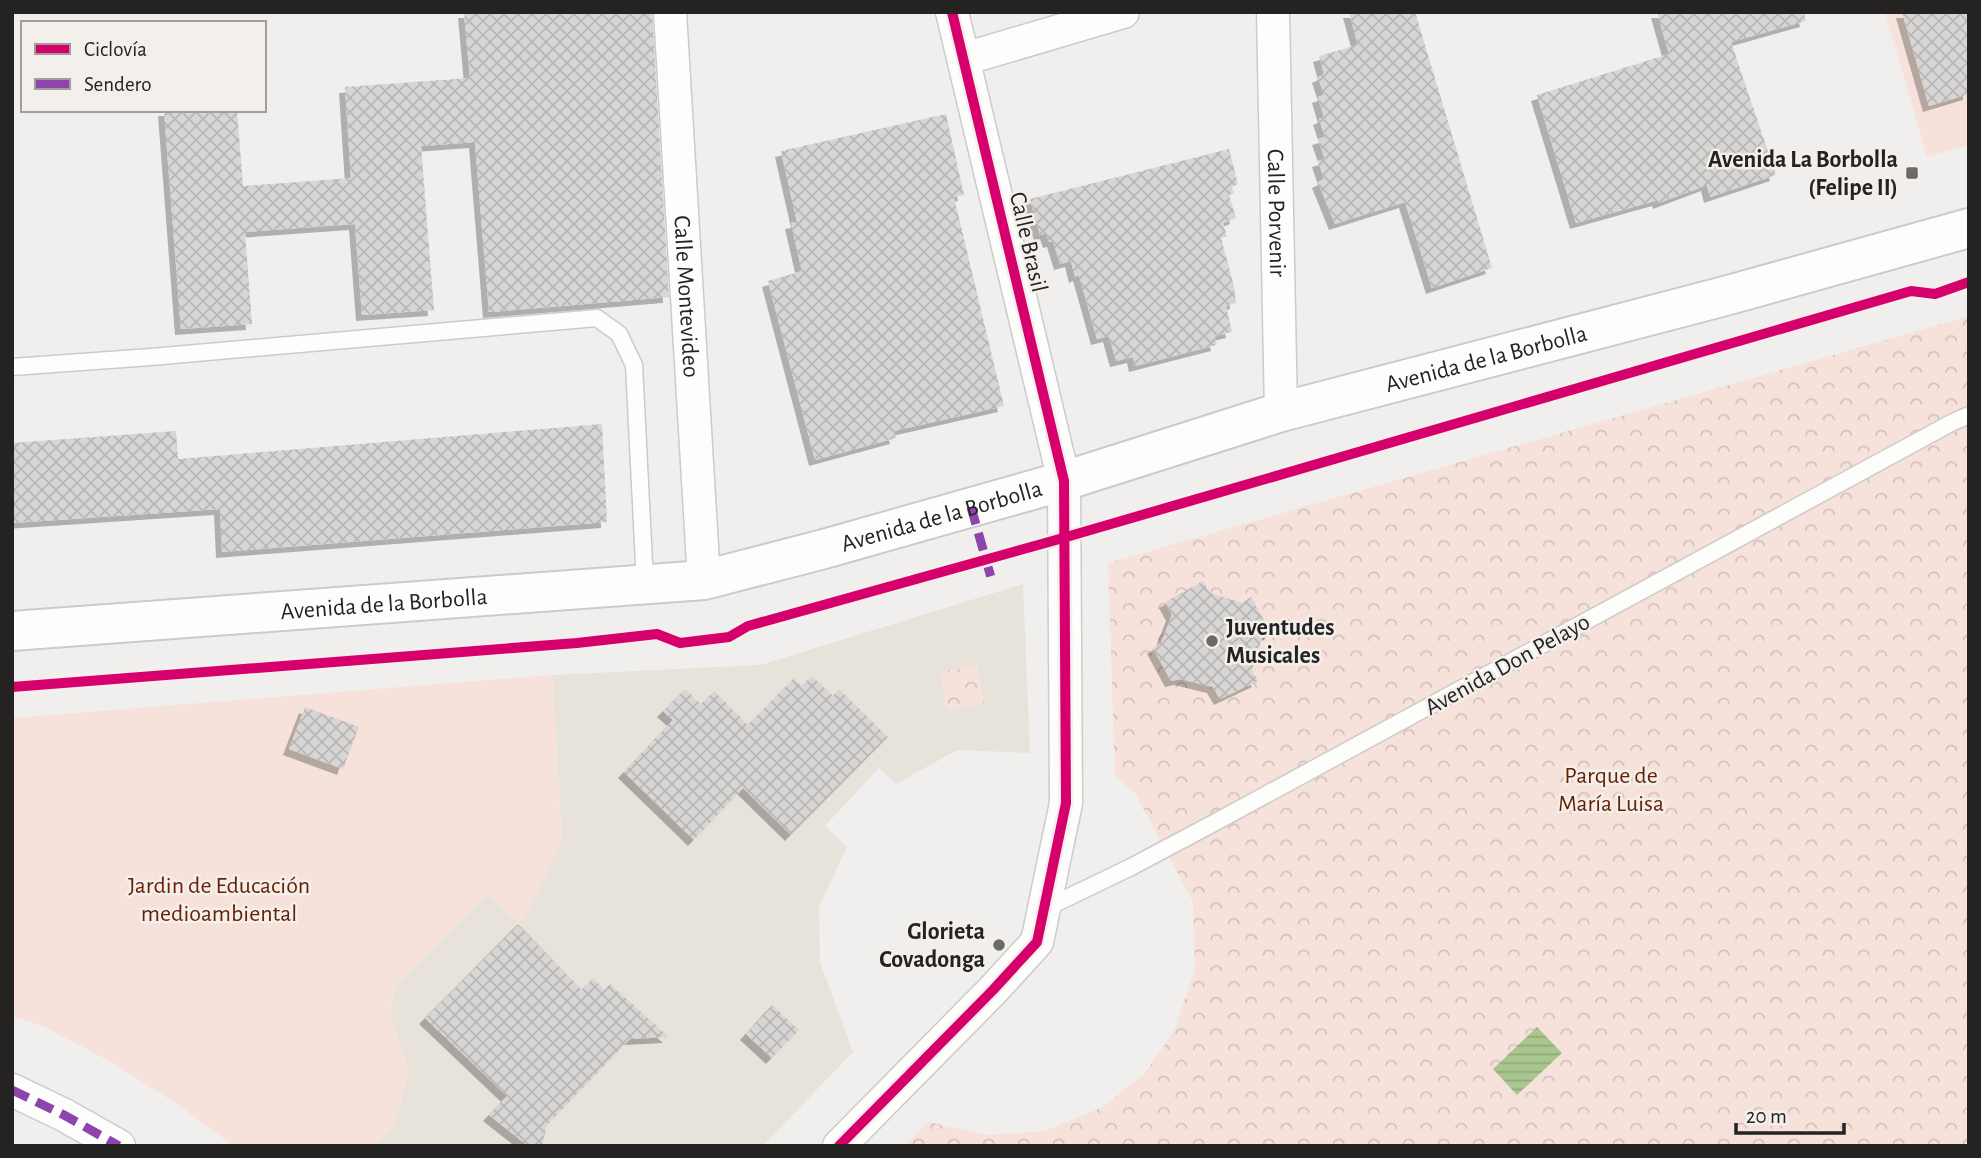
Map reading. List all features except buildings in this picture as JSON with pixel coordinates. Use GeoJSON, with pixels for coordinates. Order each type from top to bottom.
{"type":"FeatureCollection","features":[{"type":"Feature","properties":{"kind":"main road","name":"Avenida de la Borbolla"},"geometry":{"type":"LineString","coordinates":[[12,631],[704,580],[1064,481],[1281,412],[1712,299],[1969,228]]}},
{"type":"Feature","properties":{"kind":"street","name":"Calle Montevideo"},"geometry":{"type":"LineString","coordinates":[[670,12],[704,580]]}},
{"type":"Feature","properties":{"kind":"street","name":"Calle Brasil"},"geometry":{"type":"LineString","coordinates":[[952,12],[1064,481],[1066,803],[1044,909]]}},
{"type":"Feature","properties":{"kind":"street"},"geometry":{"type":"LineString","coordinates":[[964,59],[1123,12]]}},
{"type":"Feature","properties":{"kind":"street","name":"Calle Porvenir"},"geometry":{"type":"LineString","coordinates":[[1273,12],[1281,412]]}},
{"type":"Feature","properties":{"kind":"street"},"geometry":{"type":"LineString","coordinates":[[839,1146],[1037,942],[1044,909]]}},
{"type":"Feature","properties":{"kind":"street"},"geometry":{"type":"LineString","coordinates":[[12,1090],[120,1146]]}},
{"type":"Feature","properties":{"kind":"lane"},"geometry":{"type":"LineString","coordinates":[[12,367],[597,318],[619,334],[634,365],[645,583]]}},
{"type":"Feature","properties":{"kind":"lane","name":"Avenida Don Pelayo"},"geometry":{"type":"LineString","coordinates":[[1044,909],[1212,824],[1969,415]]}},
{"type":"Feature","properties":{"kind":"shaded area"},"geometry":{"type":"Polygon","coordinates":[[[1023,584],[1030,753],[957,750],[896,784],[879,768],[825,826],[847,847],[819,907],[820,962],[853,1052],[763,1146],[374,1146],[394,1125],[409,1070],[390,1014],[397,984],[488,893],[518,924],[562,840],[552,675],[760,665],[1023,584]]]}},
{"type":"Feature","properties":{"kind":"shaded area"},"geometry":{"type":"Polygon","coordinates":[[[1537,1027],[1562,1053],[1517,1095],[1493,1069],[1537,1027]]]}},
{"type":"Feature","properties":{"kind":"green space"},"geometry":{"type":"Polygon","coordinates":[[[1885,12],[1969,12],[1969,145],[1927,157],[1885,12]]]}},
{"type":"Feature","properties":{"kind":"green space","name":"Parque de María Luisa"},"geometry":{"type":"Polygon","coordinates":[[[1969,316],[1969,1146],[904,1146],[928,1122],[987,1135],[1045,1131],[1103,1107],[1145,1073],[1174,1031],[1195,969],[1193,902],[1135,793],[1115,776],[1108,563],[1969,316]]]}},
{"type":"Feature","properties":{"kind":"green space"},"geometry":{"type":"Polygon","coordinates":[[[977,665],[984,703],[947,710],[940,672],[977,665]]]}},
{"type":"Feature","properties":{"kind":"green space","name":"Jardin de Educación medioambiental"},"geometry":{"type":"Polygon","coordinates":[[[552,675],[562,840],[525,919],[518,924],[488,893],[397,984],[390,1014],[409,1070],[394,1125],[374,1146],[234,1146],[180,1106],[109,1061],[43,1026],[12,1016],[12,718],[552,675]]]}},
{"type":"Feature","properties":{"kind":"marked path"},"geometry":{"type":"LineString","coordinates":[[971,507],[992,581]]}},
{"type":"Feature","properties":{"kind":"marked path"},"geometry":{"type":"LineString","coordinates":[[12,1090],[119,1146]]}},
{"type":"Feature","properties":{"kind":"cycle path"},"geometry":{"type":"LineString","coordinates":[[839,1146],[1037,942],[1066,803],[1064,481],[952,12]]}},
{"type":"Feature","properties":{"kind":"cycle path"},"geometry":{"type":"LineString","coordinates":[[12,687],[577,643],[657,634],[680,643],[729,637],[748,626],[1056,540],[1911,291],[1935,294],[1969,282]]}},
{"type":"Feature","properties":{"kind":"place","name":"Avenida La Borbolla (Felipe II)"},"geometry":{"type":"Point","coordinates":[1912,173]}},
{"type":"Feature","properties":{"kind":"place","name":"Juventudes Musicales"},"geometry":{"type":"Point","coordinates":[1212,641]}},
{"type":"Feature","properties":{"kind":"place","name":"Glorieta Covadonga"},"geometry":{"type":"Point","coordinates":[999,945]}}]}
